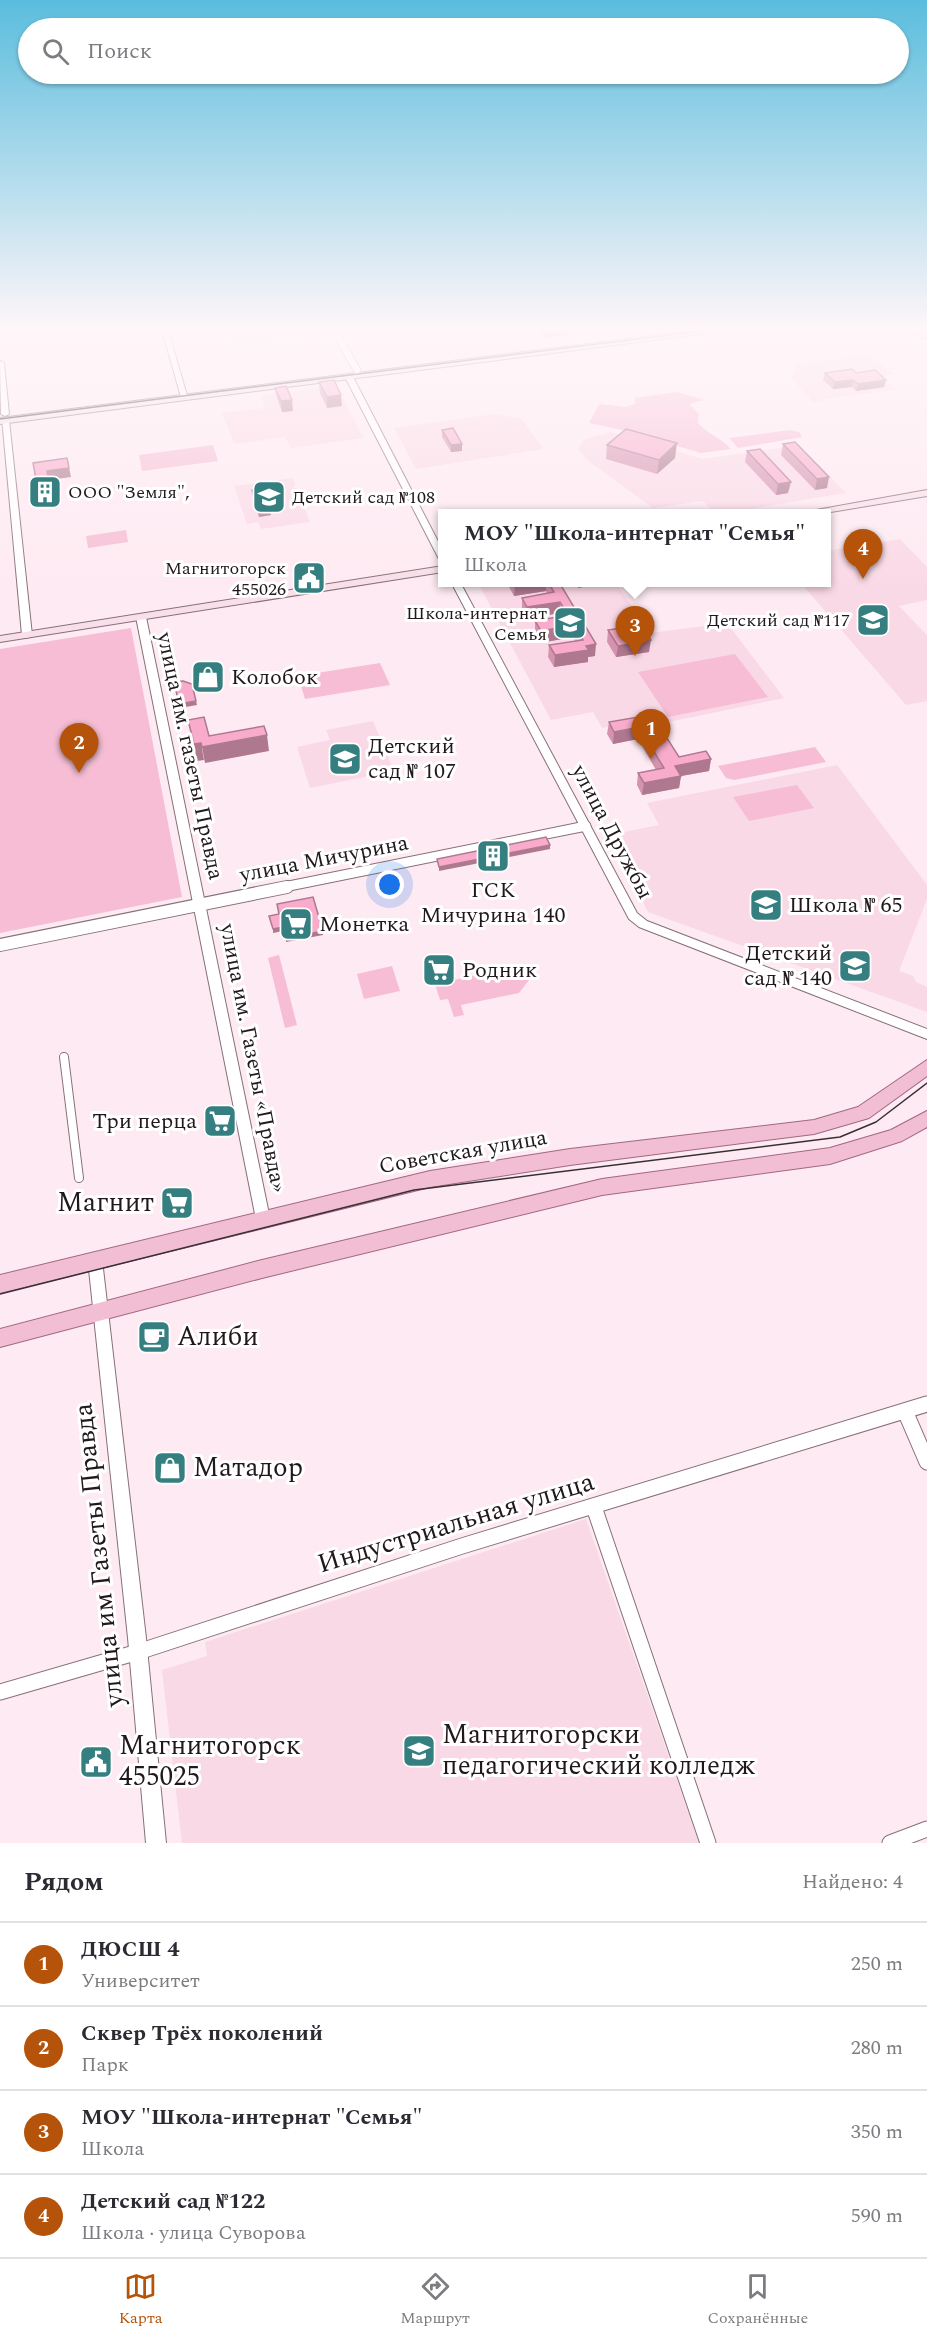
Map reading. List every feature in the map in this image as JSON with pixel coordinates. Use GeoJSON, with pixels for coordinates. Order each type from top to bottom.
{"type":"FeatureCollection","features":[{"type":"Feature","properties":{"kind":"main road"},"geometry":{"type":"LineString","coordinates":[[3,418],[18,416]]}},
{"type":"Feature","properties":{"kind":"main road"},"geometry":{"type":"LineString","coordinates":[[825,509],[927,494]]}},
{"type":"Feature","properties":{"kind":"main road"},"geometry":{"type":"LineString","coordinates":[[0,639],[438,570]]}},
{"type":"Feature","properties":{"kind":"main road","name":"Советская улица"},"geometry":{"type":"LineString","coordinates":[[0,1284],[430,1179],[570,1157],[814,1127],[863,1113],[927,1067]]}},
{"type":"Feature","properties":{"kind":"main road"},"geometry":{"type":"LineString","coordinates":[[0,1338],[262,1269],[603,1187],[830,1156],[896,1136],[927,1118]]}},
{"type":"Feature","properties":{"kind":"street"},"geometry":{"type":"LineString","coordinates":[[370,416],[438,548]]}},
{"type":"Feature","properties":{"kind":"street"},"geometry":{"type":"LineString","coordinates":[[3,418],[27,635]]}},
{"type":"Feature","properties":{"kind":"street","name":"улица Дружбы"},"geometry":{"type":"LineString","coordinates":[[458,587],[633,916],[643,924],[927,1034]]}},
{"type":"Feature","properties":{"kind":"street","name":"улица им. газеты Правда"},"geometry":{"type":"LineString","coordinates":[[141,617],[201,904]]}},
{"type":"Feature","properties":{"kind":"street","name":"улица Мичурина"},"geometry":{"type":"LineString","coordinates":[[0,945],[586,826]]}},
{"type":"Feature","properties":{"kind":"street","name":"улица им. Газеты «Правда»"},"geometry":{"type":"LineString","coordinates":[[201,904],[263,1219]]}},
{"type":"Feature","properties":{"kind":"street"},"geometry":{"type":"LineString","coordinates":[[64,1058],[79,1178]]}},
{"type":"Feature","properties":{"kind":"street","name":"улица им Газеты Правда"},"geometry":{"type":"LineString","coordinates":[[95,1260],[138,1652],[156,1843]]}},
{"type":"Feature","properties":{"kind":"street","name":"Индустриальная улица"},"geometry":{"type":"LineString","coordinates":[[0,1692],[138,1652],[462,1546],[927,1404]]}},
{"type":"Feature","properties":{"kind":"street"},"geometry":{"type":"LineString","coordinates":[[905,1411],[911,1430],[927,1462]]}},
{"type":"Feature","properties":{"kind":"street"},"geometry":{"type":"LineString","coordinates":[[594,1507],[708,1843]]}},
{"type":"Feature","properties":{"kind":"street"},"geometry":{"type":"LineString","coordinates":[[890,1843],[927,1829]]}},
{"type":"Feature","properties":{"kind":"shaded area"},"geometry":{"type":"Polygon","coordinates":[[[223,416],[352,416],[363,438],[291,448],[285,437],[234,444],[223,416]]]}},
{"type":"Feature","properties":{"kind":"shaded area"},"geometry":{"type":"Polygon","coordinates":[[[480,416],[508,416],[521,418],[543,449],[416,469],[394,428],[480,416]]]}},
{"type":"Feature","properties":{"kind":"shaded area"},"geometry":{"type":"Polygon","coordinates":[[[593,416],[699,416],[698,423],[731,449],[701,453],[627,431],[589,423],[593,416]]]}},
{"type":"Feature","properties":{"kind":"shaded area"},"geometry":{"type":"Polygon","coordinates":[[[790,430],[799,432],[802,437],[738,448],[729,438],[790,430]]]}},
{"type":"Feature","properties":{"kind":"shaded area"},"geometry":{"type":"Polygon","coordinates":[[[611,432],[703,459],[799,445],[846,493],[751,509],[710,509],[703,501],[653,508],[587,460],[578,449],[583,440],[611,432]]]}},
{"type":"Feature","properties":{"kind":"shaded area"},"geometry":{"type":"Polygon","coordinates":[[[213,445],[218,461],[142,471],[139,455],[213,445]]]}},
{"type":"Feature","properties":{"kind":"shaded area","name":"Детский сад №108"},"geometry":{"type":"Polygon","coordinates":[[[293,478],[295,484],[293,488],[297,488],[310,522],[261,529],[258,522],[247,524],[234,486],[293,478]]]}},
{"type":"Feature","properties":{"kind":"shaded area"},"geometry":{"type":"Polygon","coordinates":[[[126,530],[128,542],[88,548],[86,536],[126,530]]]}},
{"type":"Feature","properties":{"kind":"shaded area"},"geometry":{"type":"Polygon","coordinates":[[[900,539],[927,567],[927,600],[899,606],[927,635],[927,701],[906,705],[804,587],[831,587],[831,550],[900,539]]]}},
{"type":"Feature","properties":{"kind":"shaded area"},"geometry":{"type":"Polygon","coordinates":[[[480,587],[619,587],[650,633],[727,623],[784,698],[664,723],[660,718],[602,728],[593,712],[551,720],[480,587]]]}},
{"type":"Feature","properties":{"kind":"shaded area"},"geometry":{"type":"Polygon","coordinates":[[[131,628],[182,897],[0,933],[0,649],[131,628]]]}},
{"type":"Feature","properties":{"kind":"shaded area"},"geometry":{"type":"Polygon","coordinates":[[[735,654],[768,697],[668,717],[638,672],[735,654]]]}},
{"type":"Feature","properties":{"kind":"shaded area"},"geometry":{"type":"Polygon","coordinates":[[[380,663],[390,685],[305,699],[298,676],[380,663]]]}},
{"type":"Feature","properties":{"kind":"shaded area","name":"Детский сад № 107"},"geometry":{"type":"Polygon","coordinates":[[[373,721],[394,771],[310,788],[297,747],[330,740],[326,730],[373,721]]]}},
{"type":"Feature","properties":{"kind":"shaded area"},"geometry":{"type":"Polygon","coordinates":[[[815,747],[826,762],[734,780],[726,778],[718,766],[815,747]]]}},
{"type":"Feature","properties":{"kind":"shaded area"},"geometry":{"type":"Polygon","coordinates":[[[837,765],[927,885],[927,899],[899,971],[913,976],[916,982],[927,987],[927,1012],[648,912],[609,835],[659,825],[647,803],[837,765]]]}},
{"type":"Feature","properties":{"kind":"shaded area"},"geometry":{"type":"Polygon","coordinates":[[[797,785],[814,808],[749,821],[733,797],[797,785]]]}},
{"type":"Feature","properties":{"kind":"shaded area"},"geometry":{"type":"Polygon","coordinates":[[[279,955],[297,1025],[285,1028],[268,958],[279,955]]]}},
{"type":"Feature","properties":{"kind":"shaded area"},"geometry":{"type":"Polygon","coordinates":[[[392,966],[400,991],[364,999],[357,974],[392,966]]]}},
{"type":"Feature","properties":{"kind":"shaded area"},"geometry":{"type":"Polygon","coordinates":[[[526,973],[529,980],[519,993],[461,1005],[464,1015],[454,1017],[448,999],[440,1000],[435,984],[477,975],[486,981],[526,973]]]}},
{"type":"Feature","properties":{"kind":"shaded area","name":"Магнитогорски педагогический колледж"},"geometry":{"type":"Polygon","coordinates":[[[586,1519],[699,1843],[182,1843],[162,1670],[207,1656],[205,1642],[586,1519]]]}},
{"type":"Feature","properties":{"kind":"building"},"geometry":{"type":"Polygon","coordinates":[[[453,428],[462,444],[451,445],[442,430],[453,428]]]}},
{"type":"Feature","properties":{"kind":"building"},"geometry":{"type":"Polygon","coordinates":[[[626,429],[677,443],[659,460],[607,445],[626,429]]]}},
{"type":"Feature","properties":{"kind":"building"},"geometry":{"type":"Polygon","coordinates":[[[795,442],[829,477],[817,479],[783,444],[795,442]]]}},
{"type":"Feature","properties":{"kind":"building"},"geometry":{"type":"Polygon","coordinates":[[[760,449],[791,482],[778,484],[747,451],[760,449]]]}},
{"type":"Feature","properties":{"kind":"building"},"geometry":{"type":"Polygon","coordinates":[[[67,458],[69,468],[47,471],[49,484],[37,485],[33,463],[67,458]]]}},
{"type":"Feature","properties":{"kind":"building"},"geometry":{"type":"Polygon","coordinates":[[[264,488],[270,508],[258,509],[252,490],[264,488]]]}},
{"type":"Feature","properties":{"kind":"building"},"geometry":{"type":"Polygon","coordinates":[[[551,587],[562,587],[596,644],[586,646],[589,650],[555,655],[549,645],[583,640],[574,625],[541,631],[535,621],[568,615],[560,602],[527,607],[522,598],[554,592],[551,587]]]}},
{"type":"Feature","properties":{"kind":"building"},"geometry":{"type":"Polygon","coordinates":[[[641,625],[651,640],[618,646],[608,630],[641,625]]]}},
{"type":"Feature","properties":{"kind":"building"},"geometry":{"type":"Polygon","coordinates":[[[183,681],[192,684],[196,701],[179,704],[174,682],[183,681]]]}},
{"type":"Feature","properties":{"kind":"building"},"geometry":{"type":"Polygon","coordinates":[[[644,716],[650,725],[658,724],[679,757],[706,751],[711,759],[675,766],[681,776],[644,783],[638,773],[664,768],[639,727],[614,732],[609,722],[644,716]]]}},
{"type":"Feature","properties":{"kind":"building"},"geometry":{"type":"Polygon","coordinates":[[[204,717],[209,736],[264,726],[267,735],[202,747],[201,743],[194,744],[188,720],[204,717]]]}},
{"type":"Feature","properties":{"kind":"building"},"geometry":{"type":"Polygon","coordinates":[[[546,837],[550,845],[439,867],[437,859],[546,837]]]}},
{"type":"Feature","properties":{"kind":"building","name":"Монетка"},"geometry":{"type":"Polygon","coordinates":[[[313,897],[323,931],[286,938],[283,927],[273,929],[269,916],[279,914],[277,904],[313,897]]]}},
{"type":"Feature","properties":{"kind":"tram line"},"geometry":{"type":"LineString","coordinates":[[0,419],[24,416]]}},
{"type":"Feature","properties":{"kind":"tram line"},"geometry":{"type":"LineString","coordinates":[[0,1294],[414,1190],[840,1137],[876,1122],[927,1083]]}},
{"type":"Feature","properties":{"kind":"place","name":"ООО \"Земля\","},"geometry":{"type":"Point","coordinates":[45,492]}},
{"type":"Feature","properties":{"kind":"place","name":"Детский сад №108"},"geometry":{"type":"Point","coordinates":[269,497]}},
{"type":"Feature","properties":{"kind":"place","name":"Магнитогорск 455026"},"geometry":{"type":"Point","coordinates":[309,578]}},
{"type":"Feature","properties":{"kind":"place","name":"Детский сад №122"},"geometry":{"type":"Point","coordinates":[863,579]}},
{"type":"Feature","properties":{"kind":"place","name":"Детский сад №117"},"geometry":{"type":"Point","coordinates":[873,620]}},
{"type":"Feature","properties":{"kind":"place","name":"Школа-интернат Семья"},"geometry":{"type":"Point","coordinates":[570,623]}},
{"type":"Feature","properties":{"kind":"place","name":"МОУ \"Школа-интернат \"Семья\""},"geometry":{"type":"Point","coordinates":[635,656]}},
{"type":"Feature","properties":{"kind":"place","name":"Колобок"},"geometry":{"type":"Point","coordinates":[208,677]}},
{"type":"Feature","properties":{"kind":"place","name":"Детский сад № 107"},"geometry":{"type":"Point","coordinates":[345,759]}},
{"type":"Feature","properties":{"kind":"place","name":"ДЮСШ 4"},"geometry":{"type":"Point","coordinates":[651,759]}},
{"type":"Feature","properties":{"kind":"place","name":"Сквер Трёх поколений"},"geometry":{"type":"Point","coordinates":[79,773]}},
{"type":"Feature","properties":{"kind":"place","name":"ГСК Мичурина 140"},"geometry":{"type":"Point","coordinates":[493,856]}},
{"type":"Feature","properties":{"kind":"place","name":"Школа № 65"},"geometry":{"type":"Point","coordinates":[766,905]}},
{"type":"Feature","properties":{"kind":"place","name":"Монетка"},"geometry":{"type":"Point","coordinates":[296,924]}},
{"type":"Feature","properties":{"kind":"place","name":"Детский сад № 140"},"geometry":{"type":"Point","coordinates":[855,966]}},
{"type":"Feature","properties":{"kind":"place","name":"Родник"},"geometry":{"type":"Point","coordinates":[439,970]}},
{"type":"Feature","properties":{"kind":"place","name":"Три перца"},"geometry":{"type":"Point","coordinates":[220,1121]}},
{"type":"Feature","properties":{"kind":"place","name":"Магнит"},"geometry":{"type":"Point","coordinates":[177,1203]}},
{"type":"Feature","properties":{"kind":"place","name":"Алиби"},"geometry":{"type":"Point","coordinates":[154,1337]}},
{"type":"Feature","properties":{"kind":"place","name":"Матадор"},"geometry":{"type":"Point","coordinates":[170,1468]}},
{"type":"Feature","properties":{"kind":"place","name":"Магнитогорски педагогический колледж"},"geometry":{"type":"Point","coordinates":[419,1751]}},
{"type":"Feature","properties":{"kind":"place","name":"Магнитогорск 455025"},"geometry":{"type":"Point","coordinates":[96,1762]}}]}
